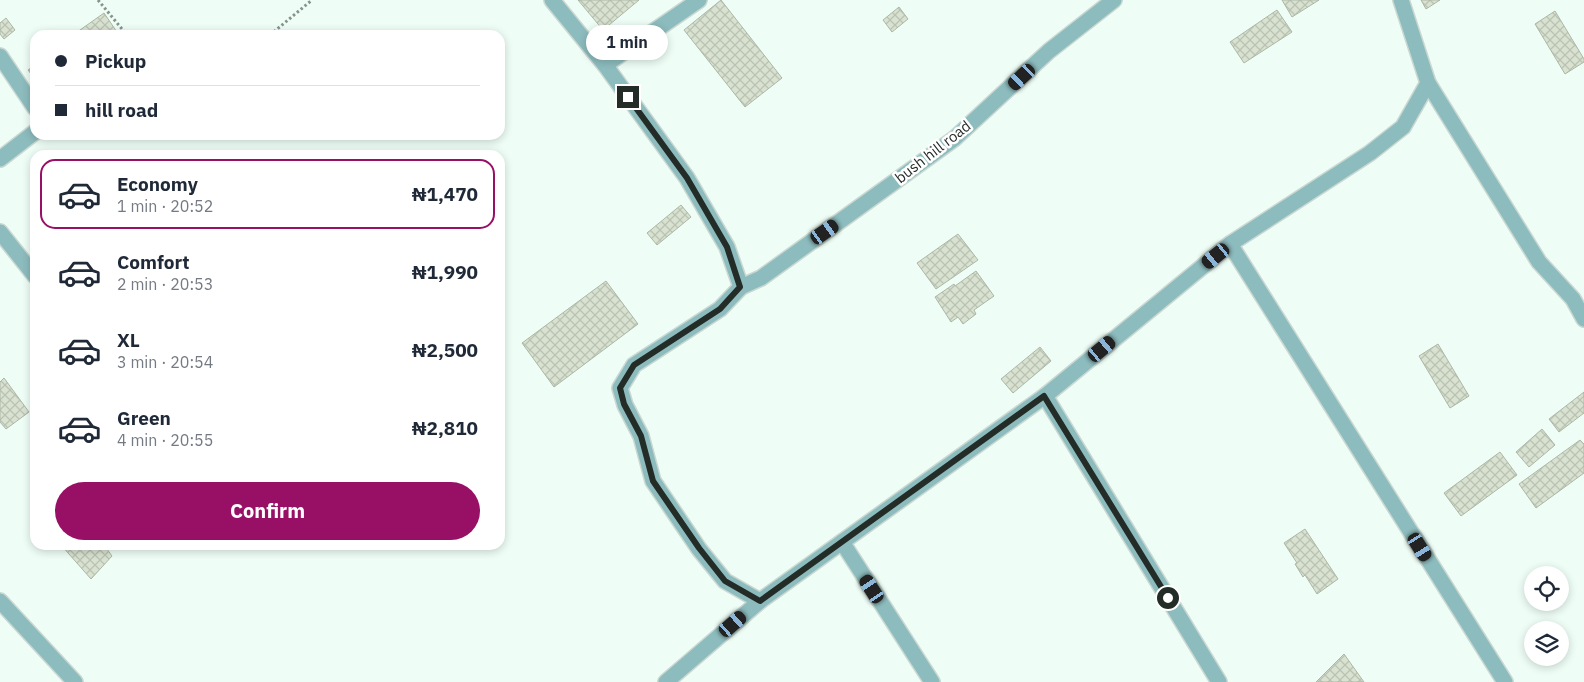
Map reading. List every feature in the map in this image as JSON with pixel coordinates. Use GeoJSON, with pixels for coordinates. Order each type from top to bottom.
{"type":"FeatureCollection","features":[{"type":"Feature","properties":{"kind":"street"},"geometry":{"type":"LineString","coordinates":[[552,0],[605,65],[687,178],[727,247],[740,287],[720,309],[634,365],[620,388],[624,404],[641,436],[653,481],[699,548],[725,581],[760,601]]}},
{"type":"Feature","properties":{"kind":"street"},"geometry":{"type":"LineString","coordinates":[[605,65],[699,0]]}},
{"type":"Feature","properties":{"kind":"street","name":"bush hill road"},"geometry":{"type":"LineString","coordinates":[[740,287],[761,278],[954,139],[1049,51],[1114,0]]}},
{"type":"Feature","properties":{"kind":"street"},"geometry":{"type":"LineString","coordinates":[[1401,0],[1428,83],[1539,262],[1573,299],[1584,319]]}},
{"type":"Feature","properties":{"kind":"street"},"geometry":{"type":"LineString","coordinates":[[0,56],[30,101]]}},
{"type":"Feature","properties":{"kind":"street"},"geometry":{"type":"LineString","coordinates":[[666,682],[760,601],[1044,396],[1230,244],[1370,153],[1403,127],[1428,83]]}},
{"type":"Feature","properties":{"kind":"street"},"geometry":{"type":"LineString","coordinates":[[0,159],[30,136]]}},
{"type":"Feature","properties":{"kind":"street"},"geometry":{"type":"LineString","coordinates":[[0,232],[30,270]]}},
{"type":"Feature","properties":{"kind":"street"},"geometry":{"type":"LineString","coordinates":[[1230,244],[1505,682]]}},
{"type":"Feature","properties":{"kind":"street"},"geometry":{"type":"LineString","coordinates":[[1044,396],[1219,682]]}},
{"type":"Feature","properties":{"kind":"street"},"geometry":{"type":"LineString","coordinates":[[842,542],[932,682]]}},
{"type":"Feature","properties":{"kind":"street"},"geometry":{"type":"LineString","coordinates":[[0,601],[74,682]]}},
{"type":"Feature","properties":{"kind":"path"},"geometry":{"type":"LineString","coordinates":[[98,0],[122,30]]}},
{"type":"Feature","properties":{"kind":"path"},"geometry":{"type":"LineString","coordinates":[[276,30],[312,0]]}},
{"type":"Feature","properties":{"kind":"building"},"geometry":{"type":"Polygon","coordinates":[[[578,0],[639,0],[603,30],[578,0]]]}},
{"type":"Feature","properties":{"kind":"building"},"geometry":{"type":"Polygon","coordinates":[[[721,0],[782,78],[745,107],[684,30],[721,0]]]}},
{"type":"Feature","properties":{"kind":"building"},"geometry":{"type":"Polygon","coordinates":[[[1282,0],[1319,0],[1292,17],[1282,0]]]}},
{"type":"Feature","properties":{"kind":"building"},"geometry":{"type":"Polygon","coordinates":[[[1421,0],[1440,0],[1426,9],[1421,0]]]}},
{"type":"Feature","properties":{"kind":"building"},"geometry":{"type":"Polygon","coordinates":[[[899,7],[908,19],[892,32],[883,20],[899,7]]]}},
{"type":"Feature","properties":{"kind":"building"},"geometry":{"type":"Polygon","coordinates":[[[1277,10],[1292,32],[1244,63],[1230,42],[1277,10]]]}},
{"type":"Feature","properties":{"kind":"building"},"geometry":{"type":"Polygon","coordinates":[[[1555,11],[1584,59],[1584,62],[1565,74],[1535,24],[1555,11]]]}},
{"type":"Feature","properties":{"kind":"building"},"geometry":{"type":"Polygon","coordinates":[[[104,13],[116,30],[80,30],[104,13]]]}},
{"type":"Feature","properties":{"kind":"building"},"geometry":{"type":"Polygon","coordinates":[[[6,18],[15,30],[4,39],[0,34],[0,23],[6,18]]]}},
{"type":"Feature","properties":{"kind":"building"},"geometry":{"type":"Polygon","coordinates":[[[681,205],[691,217],[657,245],[647,233],[681,205]]]}},
{"type":"Feature","properties":{"kind":"building"},"geometry":{"type":"Polygon","coordinates":[[[958,234],[978,260],[936,289],[917,263],[958,234]]]}},
{"type":"Feature","properties":{"kind":"building"},"geometry":{"type":"Polygon","coordinates":[[[976,271],[994,296],[974,310],[976,314],[963,324],[958,317],[951,322],[935,297],[976,271]]]}},
{"type":"Feature","properties":{"kind":"building"},"geometry":{"type":"Polygon","coordinates":[[[606,281],[638,324],[554,387],[522,343],[606,281]]]}},
{"type":"Feature","properties":{"kind":"building"},"geometry":{"type":"Polygon","coordinates":[[[1438,344],[1469,396],[1450,408],[1419,356],[1438,344]]]}},
{"type":"Feature","properties":{"kind":"building"},"geometry":{"type":"Polygon","coordinates":[[[1040,347],[1051,361],[1013,393],[1001,379],[1040,347]]]}},
{"type":"Feature","properties":{"kind":"building"},"geometry":{"type":"Polygon","coordinates":[[[4,378],[29,412],[6,429],[0,422],[0,382],[4,378]]]}},
{"type":"Feature","properties":{"kind":"building"},"geometry":{"type":"Polygon","coordinates":[[[1584,392],[1584,413],[1559,432],[1549,419],[1584,392]]]}},
{"type":"Feature","properties":{"kind":"building"},"geometry":{"type":"Polygon","coordinates":[[[1542,429],[1555,445],[1529,467],[1516,452],[1542,429]]]}},
{"type":"Feature","properties":{"kind":"building"},"geometry":{"type":"Polygon","coordinates":[[[1580,440],[1584,444],[1584,473],[1536,508],[1519,484],[1580,440]]]}},
{"type":"Feature","properties":{"kind":"building"},"geometry":{"type":"Polygon","coordinates":[[[1500,452],[1517,475],[1461,516],[1444,493],[1500,452]]]}},
{"type":"Feature","properties":{"kind":"building"},"geometry":{"type":"Polygon","coordinates":[[[1305,529],[1338,579],[1317,594],[1305,575],[1303,577],[1295,564],[1297,563],[1284,543],[1305,529]]]}},
{"type":"Feature","properties":{"kind":"building"},"geometry":{"type":"Polygon","coordinates":[[[65,550],[108,550],[112,556],[91,579],[65,550]]]}},
{"type":"Feature","properties":{"kind":"building"},"geometry":{"type":"Polygon","coordinates":[[[1344,654],[1364,682],[1316,682],[1344,654]]]}},
{"type":"Feature","properties":{"kind":"route"},"geometry":{"type":"LineString","coordinates":[[628,97],[687,178],[727,247],[740,287],[720,309],[634,365],[620,388],[624,404],[641,436],[653,481],[699,548],[725,581],[760,601],[1044,396],[1168,598]]}}]}
